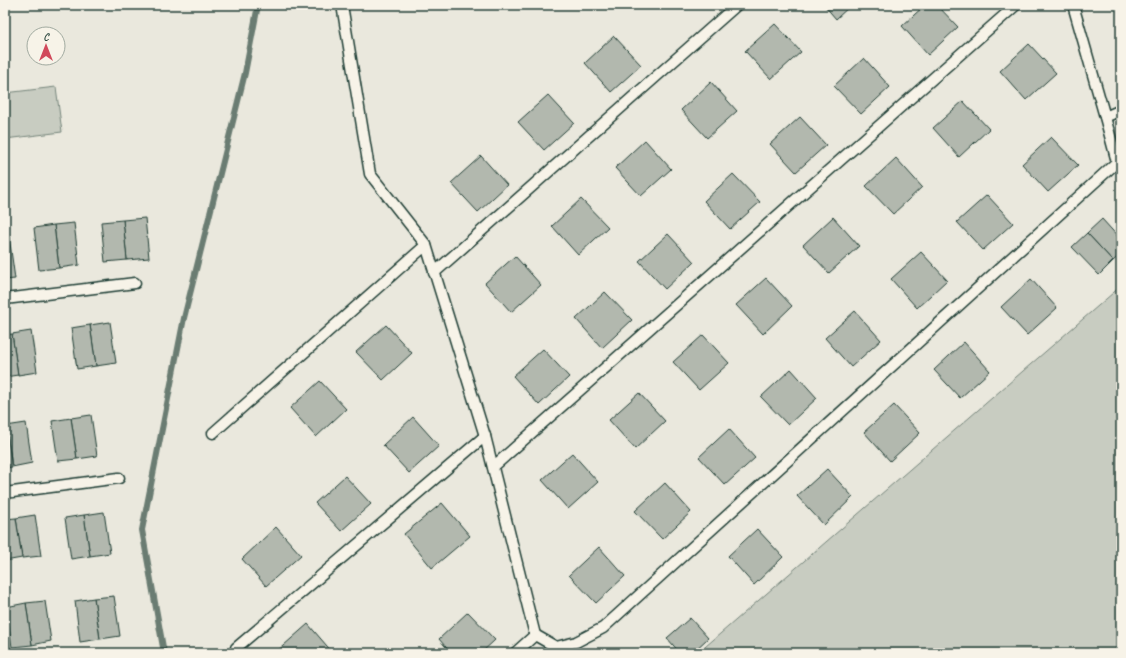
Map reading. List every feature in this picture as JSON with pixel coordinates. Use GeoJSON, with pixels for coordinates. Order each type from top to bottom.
{"type":"FeatureCollection","features":[{"type":"Feature","properties":{"kind":"lane"},"geometry":{"type":"LineString","coordinates":[[342,5],[370,174],[426,245],[486,436],[535,634],[556,647],[576,642],[603,628],[1116,162],[1105,117],[1073,5]]}},
{"type":"Feature","properties":{"kind":"lane"},"geometry":{"type":"LineString","coordinates":[[434,273],[737,5]]}},
{"type":"Feature","properties":{"kind":"lane"},"geometry":{"type":"LineString","coordinates":[[493,467],[1016,5]]}},
{"type":"Feature","properties":{"kind":"lane"},"geometry":{"type":"LineString","coordinates":[[1105,117],[1121,110]]}},
{"type":"Feature","properties":{"kind":"lane"},"geometry":{"type":"LineString","coordinates":[[213,433],[426,245]]}},
{"type":"Feature","properties":{"kind":"lane"},"geometry":{"type":"LineString","coordinates":[[5,299],[134,283]]}},
{"type":"Feature","properties":{"kind":"lane"},"geometry":{"type":"LineString","coordinates":[[236,648],[486,436]]}},
{"type":"Feature","properties":{"kind":"lane"},"geometry":{"type":"LineString","coordinates":[[5,493],[119,478]]}},
{"type":"Feature","properties":{"kind":"lane"},"geometry":{"type":"LineString","coordinates":[[515,653],[535,634]]}},
{"type":"Feature","properties":{"kind":"shaded area"},"geometry":{"type":"Polygon","coordinates":[[[56,87],[62,132],[5,139],[5,93],[56,87]]]}},
{"type":"Feature","properties":{"kind":"shaded area"},"geometry":{"type":"Polygon","coordinates":[[[1121,286],[1121,653],[698,653],[1121,286]]]}},
{"type":"Feature","properties":{"kind":"building"},"geometry":{"type":"Polygon","coordinates":[[[824,5],[851,5],[836,19],[824,5]]]}},
{"type":"Feature","properties":{"kind":"building"},"geometry":{"type":"Polygon","coordinates":[[[925,5],[937,5],[958,27],[928,55],[902,26],[925,5]]]}},
{"type":"Feature","properties":{"kind":"building"},"geometry":{"type":"Polygon","coordinates":[[[775,24],[801,52],[771,79],[745,51],[775,24]]]}},
{"type":"Feature","properties":{"kind":"building"},"geometry":{"type":"Polygon","coordinates":[[[614,36],[641,65],[611,92],[585,63],[614,36]]]}},
{"type":"Feature","properties":{"kind":"building"},"geometry":{"type":"Polygon","coordinates":[[[1029,44],[1056,73],[1026,100],[1000,71],[1029,44]]]}},
{"type":"Feature","properties":{"kind":"building"},"geometry":{"type":"Polygon","coordinates":[[[864,58],[890,87],[861,114],[834,86],[864,58]]]}},
{"type":"Feature","properties":{"kind":"building"},"geometry":{"type":"Polygon","coordinates":[[[711,82],[737,111],[707,138],[681,110],[711,82]]]}},
{"type":"Feature","properties":{"kind":"building"},"geometry":{"type":"Polygon","coordinates":[[[548,95],[574,123],[544,150],[518,122],[548,95]]]}},
{"type":"Feature","properties":{"kind":"building"},"geometry":{"type":"Polygon","coordinates":[[[963,101],[989,129],[959,157],[933,128],[963,101]]]}},
{"type":"Feature","properties":{"kind":"building"},"geometry":{"type":"Polygon","coordinates":[[[800,117],[826,145],[796,172],[770,144],[800,117]]]}},
{"type":"Feature","properties":{"kind":"building"},"geometry":{"type":"Polygon","coordinates":[[[1051,137],[1078,165],[1048,192],[1022,164],[1051,137]]]}},
{"type":"Feature","properties":{"kind":"building"},"geometry":{"type":"Polygon","coordinates":[[[645,140],[671,169],[641,196],[615,168],[645,140]]]}},
{"type":"Feature","properties":{"kind":"building"},"geometry":{"type":"Polygon","coordinates":[[[481,156],[507,185],[478,212],[451,183],[481,156]]]}},
{"type":"Feature","properties":{"kind":"building"},"geometry":{"type":"Polygon","coordinates":[[[896,158],[922,187],[893,214],[866,186],[896,158]]]}},
{"type":"Feature","properties":{"kind":"building"},"geometry":{"type":"Polygon","coordinates":[[[733,174],[760,202],[730,229],[704,201],[733,174]]]}},
{"type":"Feature","properties":{"kind":"building"},"geometry":{"type":"Polygon","coordinates":[[[987,195],[1013,223],[983,250],[957,222],[987,195]]]}},
{"type":"Feature","properties":{"kind":"building"},"geometry":{"type":"Polygon","coordinates":[[[581,199],[608,227],[578,255],[552,226],[581,199]]]}},
{"type":"Feature","properties":{"kind":"building"},"geometry":{"type":"Polygon","coordinates":[[[833,217],[859,246],[829,273],[803,245],[833,217]]]}},
{"type":"Feature","properties":{"kind":"building"},"geometry":{"type":"Polygon","coordinates":[[[145,218],[149,258],[127,260],[123,220],[145,218]]]}},
{"type":"Feature","properties":{"kind":"building"},"geometry":{"type":"Polygon","coordinates":[[[1102,219],[1121,240],[1121,254],[1113,261],[1087,233],[1102,219]]]}},
{"type":"Feature","properties":{"kind":"building"},"geometry":{"type":"Polygon","coordinates":[[[123,220],[127,260],[105,262],[101,222],[123,220]]]}},
{"type":"Feature","properties":{"kind":"building"},"geometry":{"type":"Polygon","coordinates":[[[74,223],[79,265],[59,268],[54,225],[74,223]]]}},
{"type":"Feature","properties":{"kind":"building"},"geometry":{"type":"Polygon","coordinates":[[[54,225],[59,268],[39,270],[34,228],[54,225]]]}},
{"type":"Feature","properties":{"kind":"building"},"geometry":{"type":"Polygon","coordinates":[[[1087,233],[1113,261],[1099,275],[1072,247],[1087,233]]]}},
{"type":"Feature","properties":{"kind":"building"},"geometry":{"type":"Polygon","coordinates":[[[668,234],[694,262],[665,289],[639,261],[668,234]]]}},
{"type":"Feature","properties":{"kind":"building"},"geometry":{"type":"Polygon","coordinates":[[[5,236],[9,236],[15,279],[5,280],[5,236]]]}},
{"type":"Feature","properties":{"kind":"building"},"geometry":{"type":"Polygon","coordinates":[[[921,252],[947,280],[917,308],[891,279],[921,252]]]}},
{"type":"Feature","properties":{"kind":"building"},"geometry":{"type":"Polygon","coordinates":[[[515,256],[541,285],[511,312],[485,283],[515,256]]]}},
{"type":"Feature","properties":{"kind":"building"},"geometry":{"type":"Polygon","coordinates":[[[766,278],[792,306],[763,334],[736,305],[766,278]]]}},
{"type":"Feature","properties":{"kind":"building"},"geometry":{"type":"Polygon","coordinates":[[[1031,279],[1057,308],[1027,335],[1001,307],[1031,279]]]}},
{"type":"Feature","properties":{"kind":"building"},"geometry":{"type":"Polygon","coordinates":[[[605,292],[632,320],[602,348],[576,319],[605,292]]]}},
{"type":"Feature","properties":{"kind":"building"},"geometry":{"type":"Polygon","coordinates":[[[855,311],[881,340],[851,367],[825,338],[855,311]]]}},
{"type":"Feature","properties":{"kind":"building"},"geometry":{"type":"Polygon","coordinates":[[[110,322],[116,363],[96,366],[90,325],[110,322]]]}},
{"type":"Feature","properties":{"kind":"building"},"geometry":{"type":"Polygon","coordinates":[[[90,325],[96,366],[77,369],[71,328],[90,325]]]}},
{"type":"Feature","properties":{"kind":"building"},"geometry":{"type":"Polygon","coordinates":[[[386,325],[412,353],[383,380],[356,352],[386,325]]]}},
{"type":"Feature","properties":{"kind":"building"},"geometry":{"type":"Polygon","coordinates":[[[31,331],[37,372],[18,375],[12,334],[31,331]]]}},
{"type":"Feature","properties":{"kind":"building"},"geometry":{"type":"Polygon","coordinates":[[[12,334],[18,375],[5,377],[5,335],[12,334]]]}},
{"type":"Feature","properties":{"kind":"building"},"geometry":{"type":"Polygon","coordinates":[[[703,335],[729,363],[699,390],[673,362],[703,335]]]}},
{"type":"Feature","properties":{"kind":"building"},"geometry":{"type":"Polygon","coordinates":[[[964,342],[990,371],[960,398],[934,370],[964,342]]]}},
{"type":"Feature","properties":{"kind":"building"},"geometry":{"type":"Polygon","coordinates":[[[543,349],[569,377],[539,405],[513,376],[543,349]]]}},
{"type":"Feature","properties":{"kind":"building"},"geometry":{"type":"Polygon","coordinates":[[[791,369],[817,398],[788,425],[761,397],[791,369]]]}},
{"type":"Feature","properties":{"kind":"building"},"geometry":{"type":"Polygon","coordinates":[[[320,381],[346,409],[316,437],[290,408],[320,381]]]}},
{"type":"Feature","properties":{"kind":"building"},"geometry":{"type":"Polygon","coordinates":[[[639,393],[665,421],[635,449],[609,420],[639,393]]]}},
{"type":"Feature","properties":{"kind":"building"},"geometry":{"type":"Polygon","coordinates":[[[894,405],[920,433],[890,461],[864,432],[894,405]]]}},
{"type":"Feature","properties":{"kind":"building"},"geometry":{"type":"Polygon","coordinates":[[[91,415],[97,456],[77,459],[71,418],[91,415]]]}},
{"type":"Feature","properties":{"kind":"building"},"geometry":{"type":"Polygon","coordinates":[[[413,417],[439,446],[409,473],[383,445],[413,417]]]}},
{"type":"Feature","properties":{"kind":"building"},"geometry":{"type":"Polygon","coordinates":[[[71,418],[77,459],[58,461],[52,421],[71,418]]]}},
{"type":"Feature","properties":{"kind":"building"},"geometry":{"type":"Polygon","coordinates":[[[26,423],[32,463],[12,467],[6,426],[26,423]]]}},
{"type":"Feature","properties":{"kind":"building"},"geometry":{"type":"Polygon","coordinates":[[[5,426],[12,467],[5,468],[5,426]]]}},
{"type":"Feature","properties":{"kind":"building"},"geometry":{"type":"Polygon","coordinates":[[[729,429],[755,458],[725,485],[699,457],[729,429]]]}},
{"type":"Feature","properties":{"kind":"building"},"geometry":{"type":"Polygon","coordinates":[[[572,453],[598,482],[568,509],[542,480],[572,453]]]}},
{"type":"Feature","properties":{"kind":"building"},"geometry":{"type":"Polygon","coordinates":[[[827,469],[853,497],[824,525],[797,496],[827,469]]]}},
{"type":"Feature","properties":{"kind":"building"},"geometry":{"type":"Polygon","coordinates":[[[345,476],[371,504],[341,531],[315,503],[345,476]]]}},
{"type":"Feature","properties":{"kind":"building"},"geometry":{"type":"Polygon","coordinates":[[[665,483],[691,512],[662,539],[635,511],[665,483]]]}},
{"type":"Feature","properties":{"kind":"building"},"geometry":{"type":"Polygon","coordinates":[[[442,503],[470,536],[432,568],[404,534],[442,503]]]}},
{"type":"Feature","properties":{"kind":"building"},"geometry":{"type":"Polygon","coordinates":[[[104,512],[110,553],[90,556],[84,515],[104,512]]]}},
{"type":"Feature","properties":{"kind":"building"},"geometry":{"type":"Polygon","coordinates":[[[35,515],[41,556],[22,558],[16,518],[35,515]]]}},
{"type":"Feature","properties":{"kind":"building"},"geometry":{"type":"Polygon","coordinates":[[[84,515],[90,556],[71,559],[65,518],[84,515]]]}},
{"type":"Feature","properties":{"kind":"building"},"geometry":{"type":"Polygon","coordinates":[[[16,518],[22,558],[5,561],[5,519],[16,518]]]}},
{"type":"Feature","properties":{"kind":"building"},"geometry":{"type":"Polygon","coordinates":[[[276,527],[301,555],[266,586],[242,559],[276,527]]]}},
{"type":"Feature","properties":{"kind":"building"},"geometry":{"type":"Polygon","coordinates":[[[757,529],[783,557],[754,585],[728,556],[757,529]]]}},
{"type":"Feature","properties":{"kind":"building"},"geometry":{"type":"Polygon","coordinates":[[[599,547],[625,576],[596,603],[569,575],[599,547]]]}},
{"type":"Feature","properties":{"kind":"building"},"geometry":{"type":"Polygon","coordinates":[[[114,596],[120,636],[100,639],[94,598],[114,596]]]}},
{"type":"Feature","properties":{"kind":"building"},"geometry":{"type":"Polygon","coordinates":[[[94,598],[100,639],[80,642],[75,601],[94,598]]]}},
{"type":"Feature","properties":{"kind":"building"},"geometry":{"type":"Polygon","coordinates":[[[45,601],[51,641],[32,645],[26,603],[45,601]]]}},
{"type":"Feature","properties":{"kind":"building"},"geometry":{"type":"Polygon","coordinates":[[[26,603],[32,645],[12,647],[6,607],[26,603]]]}},
{"type":"Feature","properties":{"kind":"building"},"geometry":{"type":"Polygon","coordinates":[[[468,612],[495,640],[481,653],[451,653],[439,639],[468,612]]]}},
{"type":"Feature","properties":{"kind":"building"},"geometry":{"type":"Polygon","coordinates":[[[690,618],[708,638],[692,653],[680,653],[667,638],[690,618]]]}},
{"type":"Feature","properties":{"kind":"building"},"geometry":{"type":"Polygon","coordinates":[[[308,624],[333,653],[275,653],[308,624]]]}},
{"type":"Feature","properties":{"kind":"waterway"},"geometry":{"type":"LineString","coordinates":[[164,653],[142,530],[184,318],[245,73],[258,5]]}}]}
